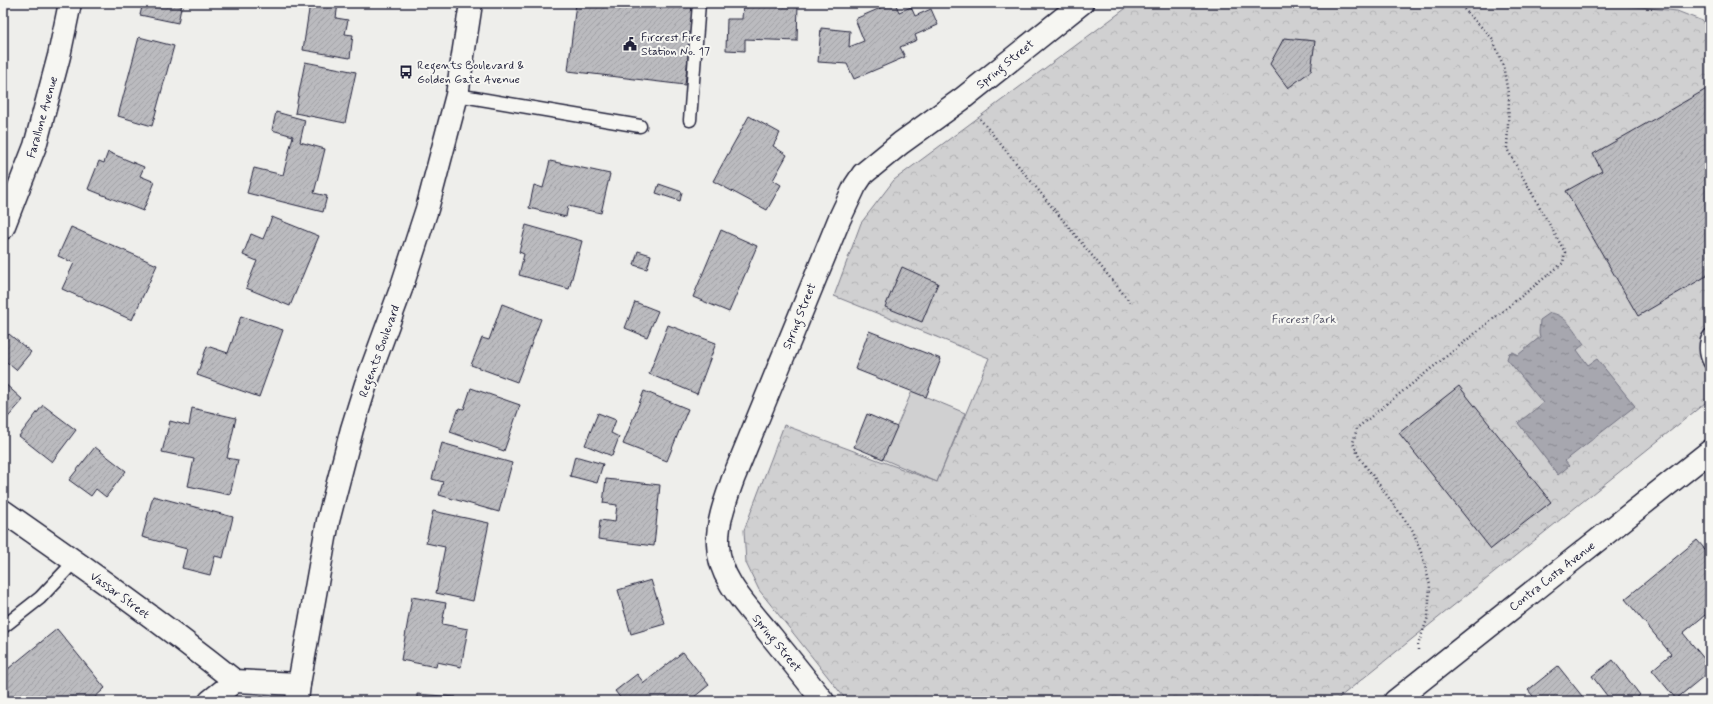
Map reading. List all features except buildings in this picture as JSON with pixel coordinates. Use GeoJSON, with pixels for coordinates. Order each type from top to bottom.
{"type":"FeatureCollection","features":[{"type":"Feature","properties":{"kind":"street","name":"Farallone Avenue"},"geometry":{"type":"LineString","coordinates":[[3,228],[35,146],[59,56],[70,3]]}},
{"type":"Feature","properties":{"kind":"street","name":"Regents Boulevard"},"geometry":{"type":"LineString","coordinates":[[298,692],[328,522],[352,430],[366,384],[401,289],[427,209],[457,95],[471,3]]}},
{"type":"Feature","properties":{"kind":"street","name":"Spring Street"},"geometry":{"type":"LineString","coordinates":[[815,698],[741,598],[726,575],[720,559],[718,544],[723,510],[733,479],[839,220],[855,186],[863,174],[901,143],[962,99],[1082,3]]}},
{"type":"Feature","properties":{"kind":"street","name":"Contra Costa Avenue"},"geometry":{"type":"LineString","coordinates":[[1395,701],[1710,451]]}},
{"type":"Feature","properties":{"kind":"street","name":"Vassar Street"},"geometry":{"type":"LineString","coordinates":[[3,511],[75,561],[201,653],[235,681]]}},
{"type":"Feature","properties":{"kind":"street"},"geometry":{"type":"LineString","coordinates":[[210,701],[235,681],[298,692]]}},
{"type":"Feature","properties":{"kind":"lane"},"geometry":{"type":"LineString","coordinates":[[690,120],[699,3]]}},
{"type":"Feature","properties":{"kind":"lane"},"geometry":{"type":"LineString","coordinates":[[457,95],[640,126]]}},
{"type":"Feature","properties":{"kind":"lane"},"geometry":{"type":"LineString","coordinates":[[1710,335],[1706,344],[1707,359],[1710,363]]}},
{"type":"Feature","properties":{"kind":"lane"},"geometry":{"type":"LineString","coordinates":[[3,627],[40,598],[75,561]]}},
{"type":"Feature","properties":{"kind":"path"},"geometry":{"type":"LineString","coordinates":[[1418,683],[1418,645],[1428,617],[1430,584],[1422,555],[1413,531],[1359,457],[1353,443],[1357,428],[1563,263],[1565,252],[1507,149],[1509,99],[1503,65],[1492,38],[1458,3]]}},
{"type":"Feature","properties":{"kind":"path"},"geometry":{"type":"LineString","coordinates":[[962,99],[985,124],[1130,302]]}},
{"type":"Feature","properties":{"kind":"green space","name":"Fircrest Park"},"geometry":{"type":"Polygon","coordinates":[[[1133,3],[1603,3],[1677,11],[1710,24],[1710,399],[1335,701],[847,701],[759,590],[746,563],[744,530],[784,425],[937,482],[989,358],[834,296],[861,223],[894,180],[1133,3]]]}},
{"type":"Feature","properties":{"kind":"green space"},"geometry":{"type":"Polygon","coordinates":[[[912,391],[965,413],[937,482],[883,459],[912,391]]]}},
{"type":"Feature","properties":{"kind":"water"},"geometry":{"type":"Polygon","coordinates":[[[1550,313],[1561,317],[1574,329],[1584,344],[1577,350],[1588,365],[1597,359],[1635,406],[1565,461],[1569,466],[1558,475],[1518,423],[1543,403],[1507,359],[1509,353],[1512,352],[1518,355],[1540,337],[1540,320],[1550,313]]]}},
{"type":"Feature","properties":{"kind":"place","name":"Fircrest Fire Station No. 17"},"geometry":{"type":"Point","coordinates":[630,44]}},
{"type":"Feature","properties":{"kind":"place","name":"Regents Boulevard & Golden Gate Avenue"},"geometry":{"type":"Point","coordinates":[406,72]}}]}
